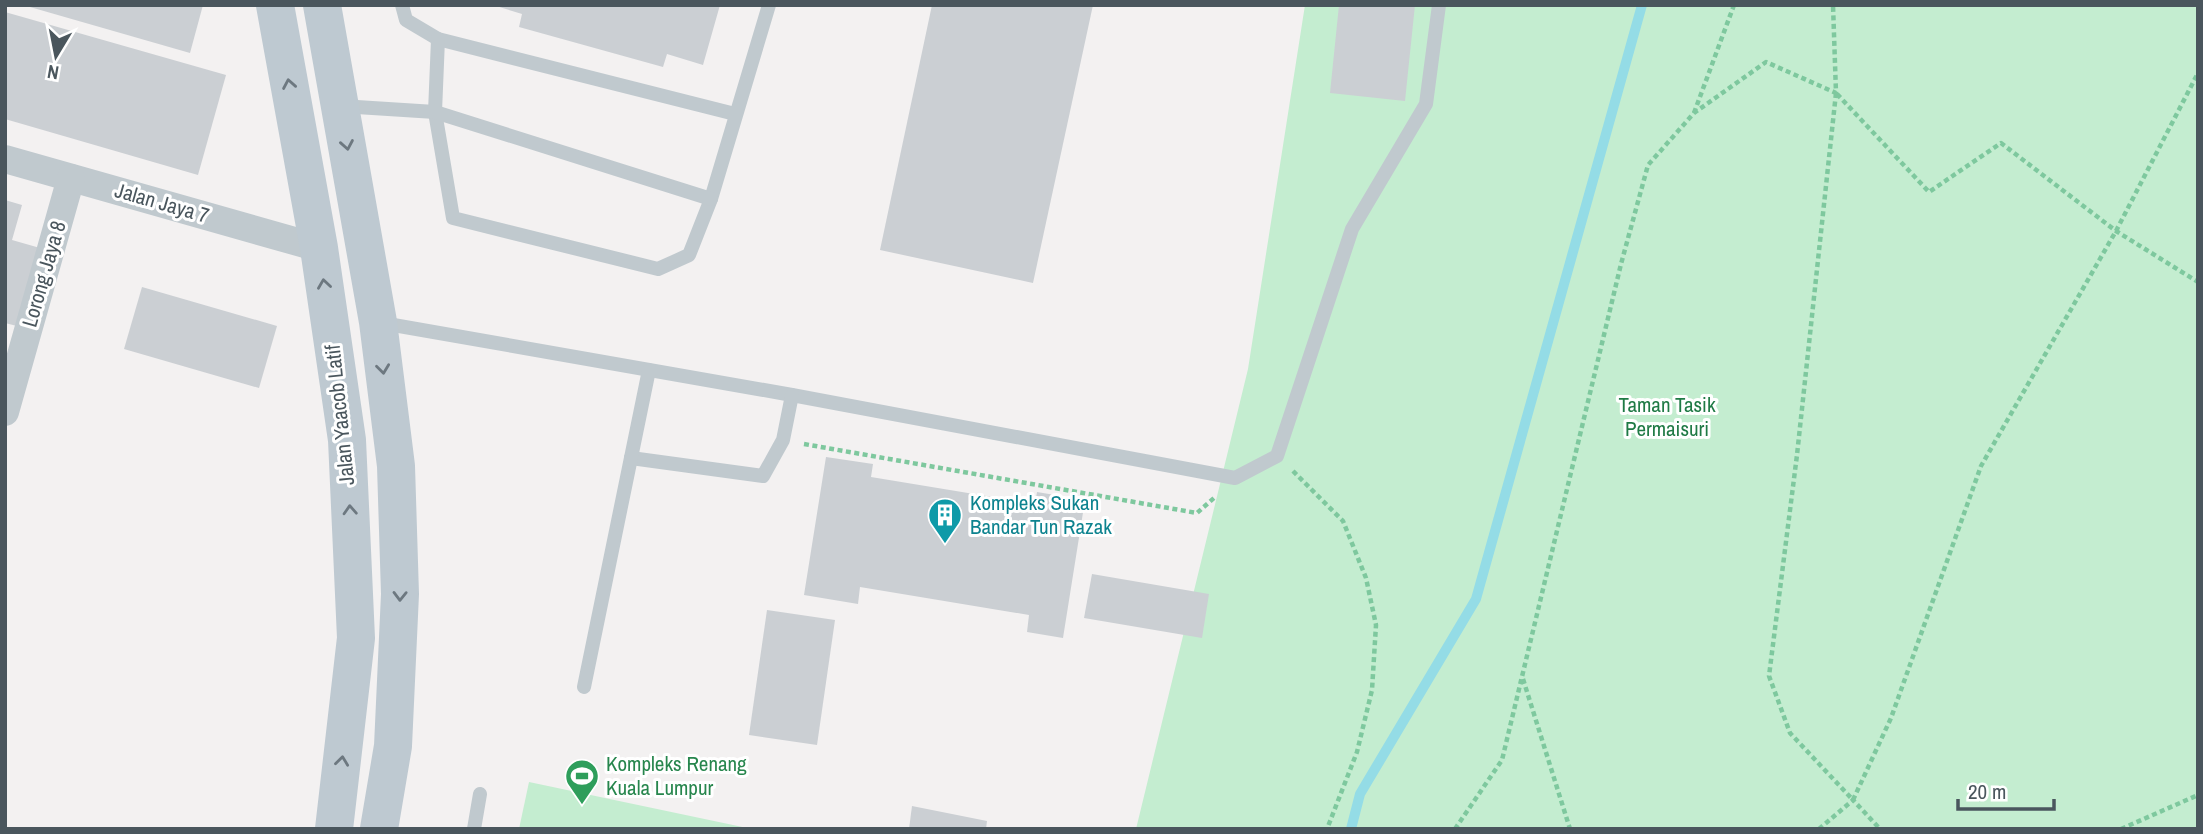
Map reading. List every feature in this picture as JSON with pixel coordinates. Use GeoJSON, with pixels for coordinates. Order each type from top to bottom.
{"type":"FeatureCollection","features":[{"type":"Feature","properties":{"kind":"street","name":"Jalan Yaacob Latif"},"geometry":{"type":"LineString","coordinates":[[275,5],[318,248],[347,440],[356,638],[334,829]]}},
{"type":"Feature","properties":{"kind":"street"},"geometry":{"type":"LineString","coordinates":[[323,5],[377,322],[396,466],[400,594],[393,746],[379,829]]}},
{"type":"Feature","properties":{"kind":"street","name":"Jalan Jaya 7"},"geometry":{"type":"LineString","coordinates":[[5,159],[318,248]]}},
{"type":"Feature","properties":{"kind":"street","name":"Lorong Jaya 8"},"geometry":{"type":"LineString","coordinates":[[5,412],[71,178]]}},
{"type":"Feature","properties":{"kind":"lane"},"geometry":{"type":"LineString","coordinates":[[402,5],[406,20],[438,39],[735,114]]}},
{"type":"Feature","properties":{"kind":"lane"},"geometry":{"type":"LineString","coordinates":[[438,39],[435,112],[453,218],[658,269],[689,255],[711,199],[769,5]]}},
{"type":"Feature","properties":{"kind":"lane"},"geometry":{"type":"LineString","coordinates":[[377,322],[1235,478],[1277,456],[1352,229],[1426,104],[1439,5]]}},
{"type":"Feature","properties":{"kind":"lane"},"geometry":{"type":"LineString","coordinates":[[341,106],[435,112],[711,199]]}},
{"type":"Feature","properties":{"kind":"lane"},"geometry":{"type":"LineString","coordinates":[[584,687],[649,370]]}},
{"type":"Feature","properties":{"kind":"lane"},"geometry":{"type":"LineString","coordinates":[[631,458],[763,476],[783,440],[792,396]]}},
{"type":"Feature","properties":{"kind":"lane"},"geometry":{"type":"LineString","coordinates":[[474,829],[480,794]]}},
{"type":"Feature","properties":{"kind":"path"},"geometry":{"type":"LineString","coordinates":[[1694,114],[1734,5]]}},
{"type":"Feature","properties":{"kind":"path"},"geometry":{"type":"LineString","coordinates":[[1833,5],[1836,93],[1797,455],[1769,676],[1790,733],[1880,829]]}},
{"type":"Feature","properties":{"kind":"path"},"geometry":{"type":"LineString","coordinates":[[1455,829],[1502,760],[1618,278],[1648,165],[1694,114],[1766,62],[1836,93],[1929,192],[2001,143],[2116,231],[2198,282]]}},
{"type":"Feature","properties":{"kind":"path"},"geometry":{"type":"LineString","coordinates":[[1819,829],[1853,800],[1891,718],[1981,466],[2116,231],[2198,73]]}},
{"type":"Feature","properties":{"kind":"path"},"geometry":{"type":"LineString","coordinates":[[783,440],[1197,513],[1235,478]]}},
{"type":"Feature","properties":{"kind":"path"},"geometry":{"type":"LineString","coordinates":[[1277,456],[1343,521],[1366,578],[1376,625],[1372,690],[1357,752],[1327,829]]}},
{"type":"Feature","properties":{"kind":"path"},"geometry":{"type":"LineString","coordinates":[[1522,677],[1570,829]]}},
{"type":"Feature","properties":{"kind":"path"},"geometry":{"type":"LineString","coordinates":[[2121,829],[2198,795]]}},
{"type":"Feature","properties":{"kind":"green space","name":"Taman Tasik Permaisuri"},"geometry":{"type":"Polygon","coordinates":[[[1305,5],[2198,5],[2198,829],[1136,829],[1248,369],[1305,5]]]}},
{"type":"Feature","properties":{"kind":"green space","name":"Kompleks Renang Kuala Lumpur"},"geometry":{"type":"Polygon","coordinates":[[[529,782],[752,829],[519,829],[529,782]]]}},
{"type":"Feature","properties":{"kind":"building"},"geometry":{"type":"Polygon","coordinates":[[[23,5],[203,5],[190,53],[23,5]]]}},
{"type":"Feature","properties":{"kind":"building"},"geometry":{"type":"Polygon","coordinates":[[[493,5],[720,5],[703,65],[667,54],[663,67],[519,27],[522,14],[493,5]]]}},
{"type":"Feature","properties":{"kind":"building"},"geometry":{"type":"Polygon","coordinates":[[[932,5],[1093,5],[1033,283],[880,250],[932,5]]]}},
{"type":"Feature","properties":{"kind":"building"},"geometry":{"type":"Polygon","coordinates":[[[1339,5],[1415,5],[1405,101],[1330,93],[1339,5]]]}},
{"type":"Feature","properties":{"kind":"building"},"geometry":{"type":"Polygon","coordinates":[[[5,12],[226,75],[198,175],[5,119],[5,12]]]}},
{"type":"Feature","properties":{"kind":"building"},"geometry":{"type":"Polygon","coordinates":[[[5,200],[22,205],[12,240],[40,248],[17,326],[5,323],[5,200]]]}},
{"type":"Feature","properties":{"kind":"building"},"geometry":{"type":"Polygon","coordinates":[[[142,287],[277,326],[259,388],[124,349],[142,287]]]}},
{"type":"Feature","properties":{"kind":"building","name":"Kompleks Sukan Bandar Tun Razak"},"geometry":{"type":"Polygon","coordinates":[[[826,457],[873,464],[871,477],[1035,504],[1037,492],[1085,500],[1063,638],[1027,632],[1029,615],[860,587],[858,604],[804,595],[826,457]]]}},
{"type":"Feature","properties":{"kind":"building"},"geometry":{"type":"Polygon","coordinates":[[[1092,574],[1209,594],[1202,638],[1084,618],[1092,574]]]}},
{"type":"Feature","properties":{"kind":"building"},"geometry":{"type":"Polygon","coordinates":[[[767,610],[835,620],[817,745],[749,735],[767,610]]]}},
{"type":"Feature","properties":{"kind":"building"},"geometry":{"type":"Polygon","coordinates":[[[912,806],[987,821],[986,829],[909,829],[912,806]]]}},
{"type":"Feature","properties":{"kind":"waterway"},"geometry":{"type":"LineString","coordinates":[[1351,829],[1360,794],[1476,599],[1642,5]]}},
{"type":"Feature","properties":{"kind":"place","name":"Kompleks Sukan Bandar Tun Razak"},"geometry":{"type":"Point","coordinates":[945,545]}},
{"type":"Feature","properties":{"kind":"place","name":"Kompleks Renang Kuala Lumpur"},"geometry":{"type":"Point","coordinates":[582,806]}}]}
